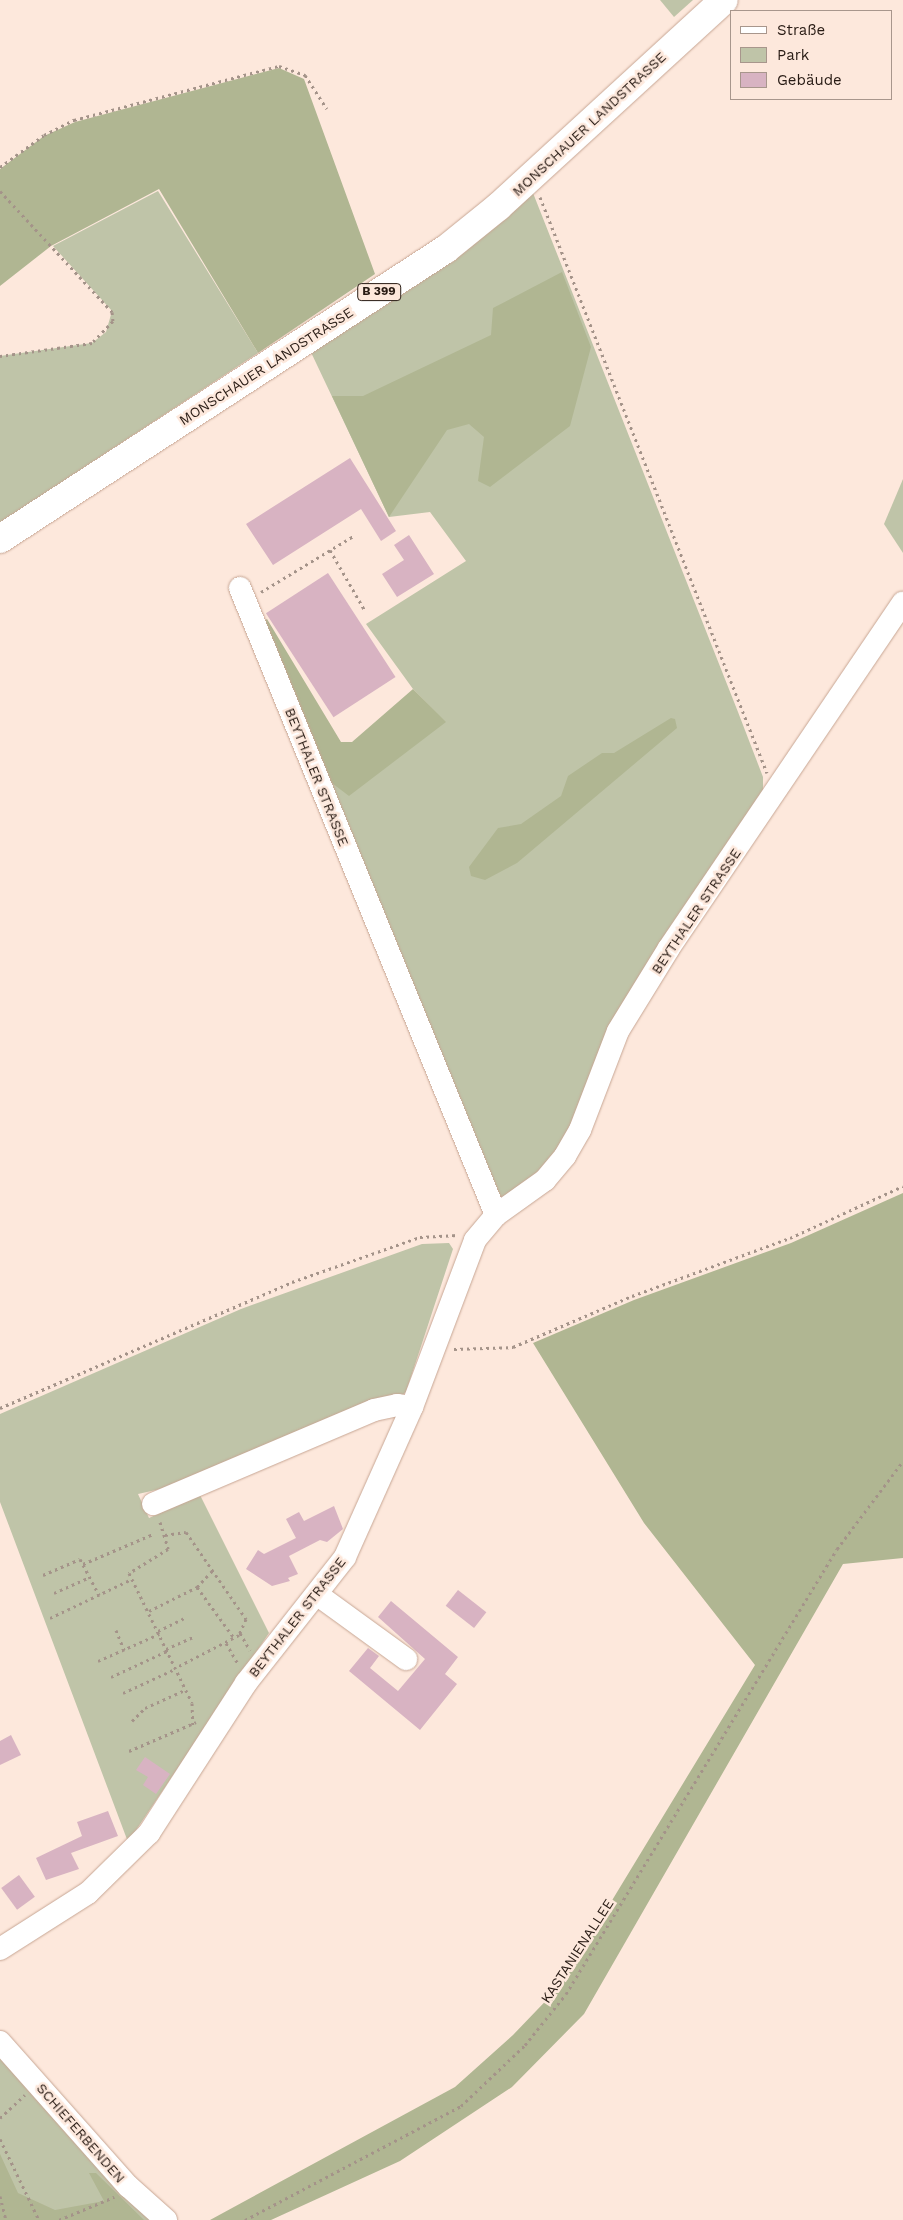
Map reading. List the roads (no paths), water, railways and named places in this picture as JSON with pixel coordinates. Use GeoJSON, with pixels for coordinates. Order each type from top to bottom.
{"type":"FeatureCollection","features":[{"type":"Feature","properties":{"kind":"main road","name":"MONSCHAUER LANDSTRASSE"},"geometry":{"type":"LineString","coordinates":[[0,539],[446,249],[498,207],[724,0]]}},
{"type":"Feature","properties":{"kind":"street","name":"BEYTHALER STRASSE"},"geometry":{"type":"LineString","coordinates":[[243,595],[496,1215]]}},
{"type":"Feature","properties":{"kind":"street","name":"BEYTHALER STRASSE"},"geometry":{"type":"LineString","coordinates":[[0,1949],[88,1893],[149,1833],[246,1683],[318,1595],[360,1526],[412,1407],[475,1240],[496,1215],[545,1180],[565,1156],[580,1130],[618,1031],[669,948],[780,788],[903,603]]}},
{"type":"Feature","properties":{"kind":"street"},"geometry":{"type":"LineString","coordinates":[[153,1504],[374,1410],[397,1405],[412,1407]]}},
{"type":"Feature","properties":{"kind":"street"},"geometry":{"type":"LineString","coordinates":[[318,1595],[406,1659]]}},
{"type":"Feature","properties":{"kind":"street","name":"SCHIEFERBENDEN"},"geometry":{"type":"LineString","coordinates":[[0,2042],[128,2186],[166,2220]]}}]}
